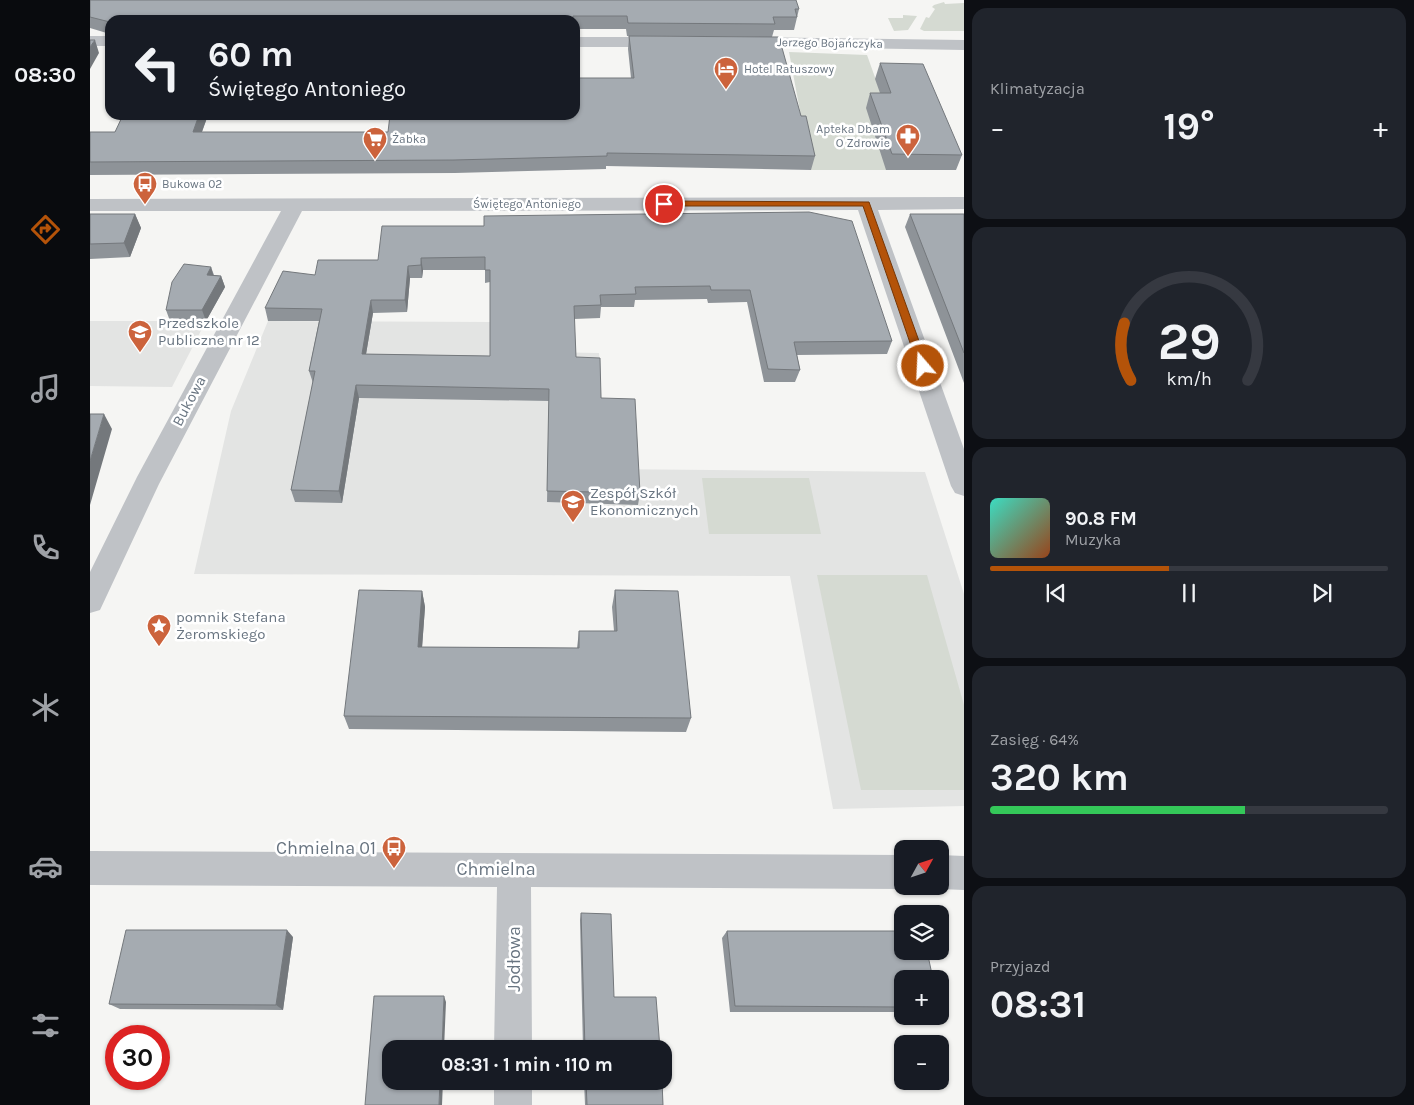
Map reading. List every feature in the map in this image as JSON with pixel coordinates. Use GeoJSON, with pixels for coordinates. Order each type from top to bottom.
{"type":"FeatureCollection","features":[{"type":"Feature","properties":{"kind":"street"},"geometry":{"type":"LineString","coordinates":[[90,41],[105,41]]}},
{"type":"Feature","properties":{"kind":"street"},"geometry":{"type":"LineString","coordinates":[[580,42],[678,42]]}},
{"type":"Feature","properties":{"kind":"street","name":"Jerzego Bojańczyka"},"geometry":{"type":"LineString","coordinates":[[725,42],[964,45]]}},
{"type":"Feature","properties":{"kind":"street","name":"Świętego Antoniego"},"geometry":{"type":"LineString","coordinates":[[90,205],[964,203]]}},
{"type":"Feature","properties":{"kind":"street"},"geometry":{"type":"LineString","coordinates":[[866,204],[964,486]]}},
{"type":"Feature","properties":{"kind":"street","name":"Bukowa"},"geometry":{"type":"LineString","coordinates":[[93,588],[146,484],[295,205]]}},
{"type":"Feature","properties":{"kind":"street","name":"Chmielna"},"geometry":{"type":"LineString","coordinates":[[90,868],[894,872]]}},
{"type":"Feature","properties":{"kind":"street","name":"Jodłowa"},"geometry":{"type":"LineString","coordinates":[[513,1040],[514,869]]}},
{"type":"Feature","properties":{"kind":"street"},"geometry":{"type":"LineString","coordinates":[[949,872],[964,873]]}},
{"type":"Feature","properties":{"kind":"street"},"geometry":{"type":"LineString","coordinates":[[513,1090],[513,1105]]}},
{"type":"Feature","properties":{"kind":"shaded area"},"geometry":{"type":"Polygon","coordinates":[[[944,2],[945,4],[964,3],[964,31],[924,31],[920,29],[926,17],[929,18],[935,9],[932,7],[944,2]]]}},
{"type":"Feature","properties":{"kind":"shaded area"},"geometry":{"type":"Polygon","coordinates":[[[903,15],[917,16],[908,30],[894,31],[888,18],[903,18],[903,15]]]}},
{"type":"Feature","properties":{"kind":"shaded area"},"geometry":{"type":"Polygon","coordinates":[[[789,52],[867,55],[886,108],[886,170],[811,170],[789,52]]]}},
{"type":"Feature","properties":{"kind":"shaded area","name":"Przedszkole Publiczne nr 12"},"geometry":{"type":"Polygon","coordinates":[[[90,321],[206,321],[172,387],[90,386],[90,321]]]}},
{"type":"Feature","properties":{"kind":"shaded area","name":"Zespół Szkół Ekonomicznych"},"geometry":{"type":"Polygon","coordinates":[[[268,321],[491,322],[543,352],[599,353],[606,469],[925,472],[964,594],[964,806],[833,809],[790,576],[194,574],[231,411],[268,321]]]}},
{"type":"Feature","properties":{"kind":"shaded area"},"geometry":{"type":"Polygon","coordinates":[[[702,478],[809,478],[821,534],[709,534],[702,478]]]}},
{"type":"Feature","properties":{"kind":"shaded area"},"geometry":{"type":"Polygon","coordinates":[[[817,575],[927,575],[964,705],[964,790],[861,790],[817,575]]]}},
{"type":"Feature","properties":{"kind":"building"},"geometry":{"type":"Polygon","coordinates":[[[90,0],[796,0],[799,9],[795,9],[797,17],[773,17],[775,24],[628,23],[627,16],[580,15],[105,15],[105,21],[90,17],[90,0]]]}},
{"type":"Feature","properties":{"kind":"building"},"geometry":{"type":"Polygon","coordinates":[[[629,36],[779,37],[801,116],[806,116],[815,156],[607,153],[607,156],[454,160],[90,162],[90,132],[115,132],[121,120],[197,120],[193,132],[388,132],[389,120],[580,120],[580,78],[634,78],[629,36]]]}},
{"type":"Feature","properties":{"kind":"building"},"geometry":{"type":"Polygon","coordinates":[[[90,40],[95,40],[90,47],[90,40]]]}},
{"type":"Feature","properties":{"kind":"building"},"geometry":{"type":"Polygon","coordinates":[[[880,63],[923,64],[962,155],[892,154],[870,93],[891,93],[880,63]]]}},
{"type":"Feature","properties":{"kind":"building"},"geometry":{"type":"Polygon","coordinates":[[[809,212],[852,221],[892,341],[794,342],[800,370],[768,369],[750,290],[711,290],[710,286],[635,287],[636,294],[600,295],[601,305],[574,306],[576,357],[600,358],[601,398],[635,399],[640,493],[547,491],[549,389],[356,385],[339,491],[291,490],[315,371],[309,371],[322,309],[265,308],[283,271],[315,275],[318,260],[378,260],[382,226],[484,226],[484,216],[809,212]],[[485,257],[421,258],[421,265],[408,266],[405,300],[371,300],[362,354],[490,356],[490,270],[485,270],[485,257]]]}},
{"type":"Feature","properties":{"kind":"building"},"geometry":{"type":"Polygon","coordinates":[[[90,214],[135,214],[124,243],[90,244],[90,214]]]}},
{"type":"Feature","properties":{"kind":"building"},"geometry":{"type":"Polygon","coordinates":[[[910,214],[964,214],[964,353],[910,214]]]}},
{"type":"Feature","properties":{"kind":"building"},"geometry":{"type":"Polygon","coordinates":[[[184,264],[211,267],[207,275],[221,276],[202,310],[166,310],[172,282],[184,264]]]}},
{"type":"Feature","properties":{"kind":"building"},"geometry":{"type":"Polygon","coordinates":[[[90,414],[104,414],[90,461],[90,414]]]}},
{"type":"Feature","properties":{"kind":"building"},"geometry":{"type":"Polygon","coordinates":[[[359,590],[422,591],[418,647],[579,648],[579,631],[617,631],[615,590],[678,591],[691,718],[344,716],[359,590]]]}},
{"type":"Feature","properties":{"kind":"building"},"geometry":{"type":"Polygon","coordinates":[[[581,913],[611,914],[614,997],[656,997],[659,1040],[585,1040],[581,913]]]}},
{"type":"Feature","properties":{"kind":"building"},"geometry":{"type":"Polygon","coordinates":[[[126,930],[287,930],[276,1005],[109,1004],[126,930]]]}},
{"type":"Feature","properties":{"kind":"building"},"geometry":{"type":"Polygon","coordinates":[[[727,931],[894,931],[894,960],[929,960],[931,970],[894,970],[894,1007],[735,1006],[727,931]]]}},
{"type":"Feature","properties":{"kind":"building"},"geometry":{"type":"Polygon","coordinates":[[[374,996],[444,996],[442,1040],[382,1040],[382,1090],[440,1090],[439,1105],[365,1105],[374,996]]]}},
{"type":"Feature","properties":{"kind":"building"},"geometry":{"type":"Polygon","coordinates":[[[586,1090],[662,1090],[663,1105],[587,1105],[586,1090]]]}},
{"type":"Feature","properties":{"kind":"place","name":"Hotel Ratuszowy"},"geometry":{"type":"Point","coordinates":[726,90]}},
{"type":"Feature","properties":{"kind":"place","name":"Apteka Dbam O Zdrowie"},"geometry":{"type":"Point","coordinates":[908,157]}},
{"type":"Feature","properties":{"kind":"place","name":"Żabka"},"geometry":{"type":"Point","coordinates":[375,160]}},
{"type":"Feature","properties":{"kind":"place","name":"Bukowa 02"},"geometry":{"type":"Point","coordinates":[145,205]}},
{"type":"Feature","properties":{"kind":"place","name":"Przedszkole Publiczne nr 12"},"geometry":{"type":"Point","coordinates":[140,353]}},
{"type":"Feature","properties":{"kind":"place","name":"Zespół Szkół Ekonomicznych"},"geometry":{"type":"Point","coordinates":[573,523]}},
{"type":"Feature","properties":{"kind":"place","name":"pomnik Stefana Żeromskiego"},"geometry":{"type":"Point","coordinates":[159,647]}},
{"type":"Feature","properties":{"kind":"place","name":"Chmielna 01"},"geometry":{"type":"Point","coordinates":[394,869]}},
{"type":"Feature","properties":{"kind":"route"},"geometry":{"type":"LineString","coordinates":[[664,204],[866,204],[923,366]]}}]}
